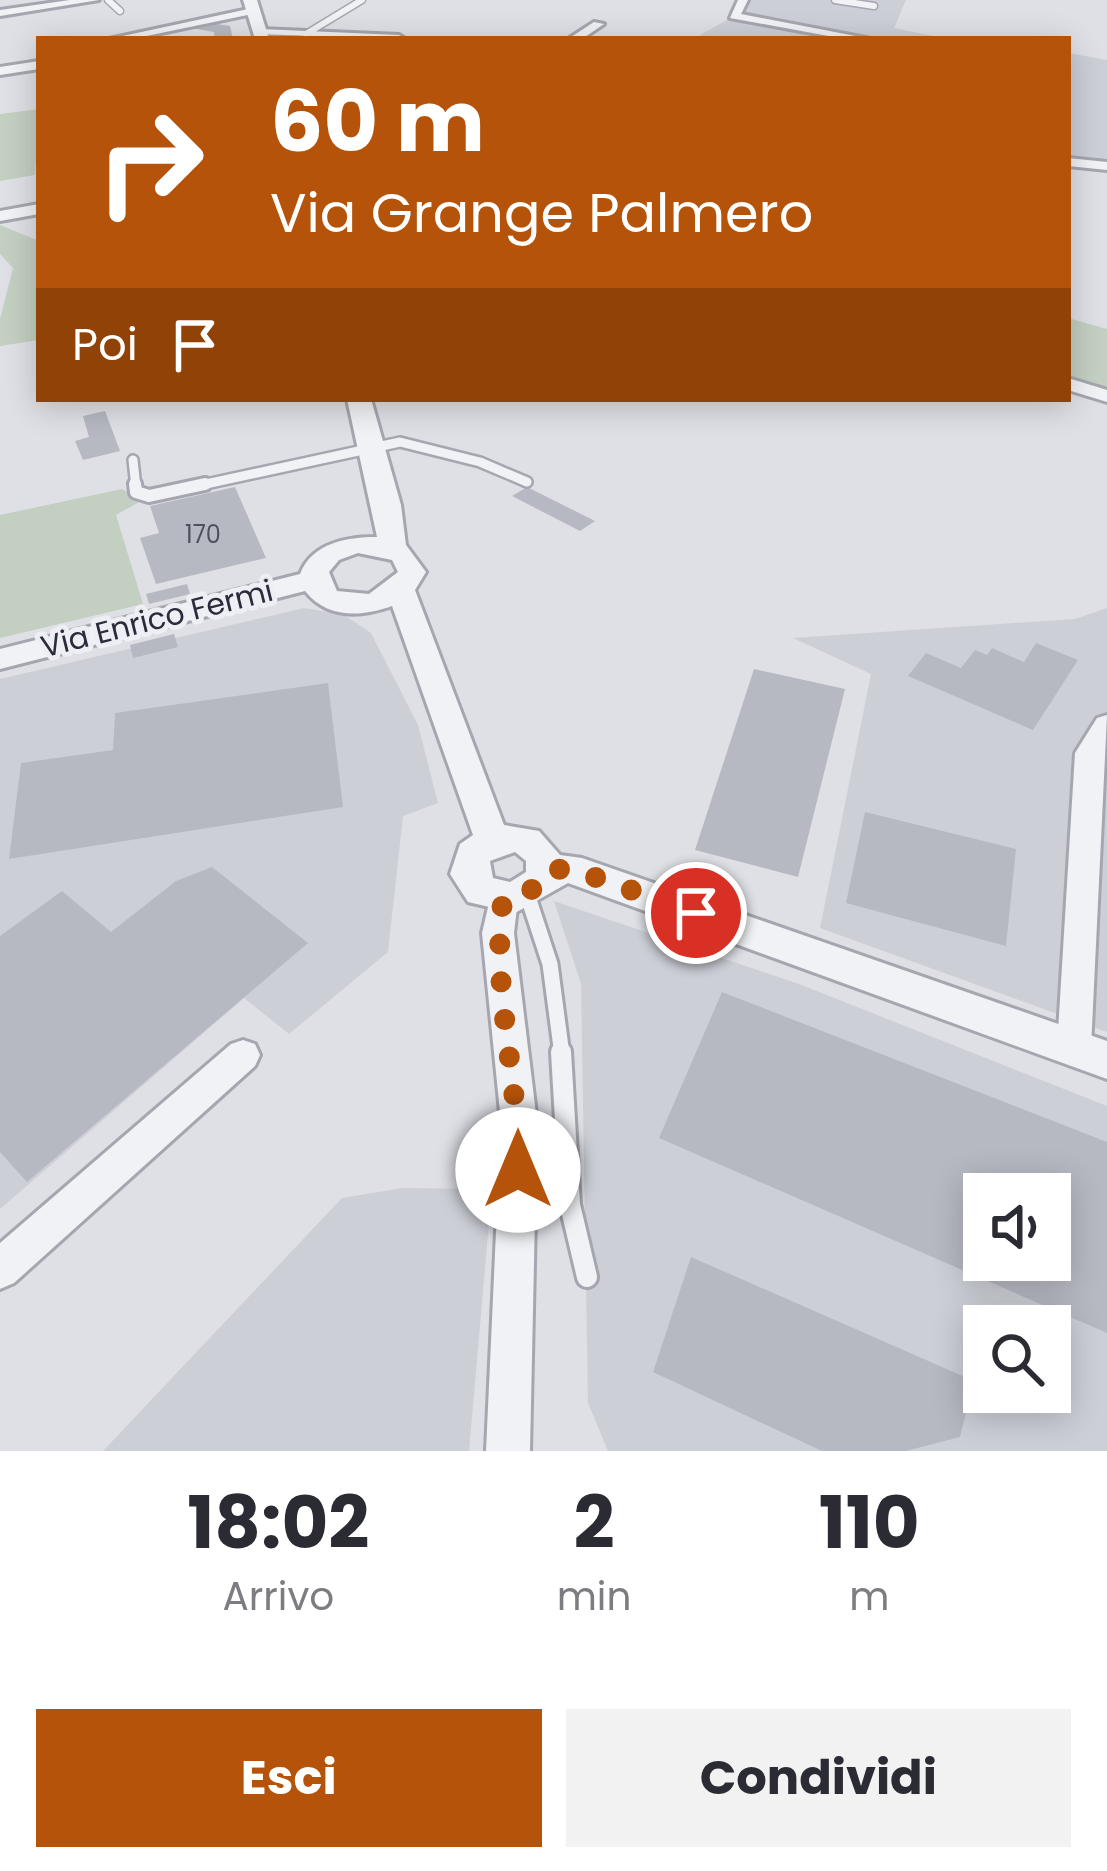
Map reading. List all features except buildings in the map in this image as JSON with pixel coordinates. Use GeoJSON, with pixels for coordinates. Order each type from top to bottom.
{"type":"FeatureCollection","features":[{"type":"Feature","properties":{"kind":"street"},"geometry":{"type":"LineString","coordinates":[[0,13],[94,0]]}},
{"type":"Feature","properties":{"kind":"street"},"geometry":{"type":"LineString","coordinates":[[743,0],[734,16],[848,36]]}},
{"type":"Feature","properties":{"kind":"street"},"geometry":{"type":"LineString","coordinates":[[124,36],[252,6],[261,35],[344,36]]}},
{"type":"Feature","properties":{"kind":"street"},"geometry":{"type":"LineString","coordinates":[[579,36],[598,24]]}},
{"type":"Feature","properties":{"kind":"street"},"geometry":{"type":"LineString","coordinates":[[0,71],[36,65]]}},
{"type":"Feature","properties":{"kind":"street"},"geometry":{"type":"LineString","coordinates":[[1071,162],[1107,166]]}},
{"type":"Feature","properties":{"kind":"street"},"geometry":{"type":"LineString","coordinates":[[0,216],[36,210]]}},
{"type":"Feature","properties":{"kind":"street"},"geometry":{"type":"LineString","coordinates":[[1071,385],[1107,396]]}},
{"type":"Feature","properties":{"kind":"street"},"geometry":{"type":"LineString","coordinates":[[360,402],[387,505],[389,538],[410,562],[412,572],[401,591],[364,604]]}},
{"type":"Feature","properties":{"kind":"street"},"geometry":{"type":"LineString","coordinates":[[389,538],[329,554],[313,580],[335,601],[364,604],[415,627]]}},
{"type":"Feature","properties":{"kind":"street","name":"Via Enrico Fermi"},"geometry":{"type":"LineString","coordinates":[[0,659],[313,580]]}},
{"type":"Feature","properties":{"kind":"street"},"geometry":{"type":"LineString","coordinates":[[401,591],[462,772],[493,839]]}},
{"type":"Feature","properties":{"kind":"street"},"geometry":{"type":"LineString","coordinates":[[508,1451],[519,1122],[498,933],[525,888],[545,860],[531,843],[493,839],[473,854],[469,874],[481,891],[525,888],[569,868],[1091,1054],[1089,753],[1107,725]]}},
{"type":"Feature","properties":{"kind":"street"},"geometry":{"type":"LineString","coordinates":[[0,1269],[243,1055]]}},
{"type":"Feature","properties":{"kind":"lane"},"geometry":{"type":"LineString","coordinates":[[108,0],[120,11]]}},
{"type":"Feature","properties":{"kind":"lane"},"geometry":{"type":"LineString","coordinates":[[307,34],[362,0]]}},
{"type":"Feature","properties":{"kind":"lane"},"geometry":{"type":"LineString","coordinates":[[835,0],[874,6]]}},
{"type":"Feature","properties":{"kind":"lane"},"geometry":{"type":"LineString","coordinates":[[133,460],[136,492],[149,496],[372,447],[426,446],[526,482]]}},
{"type":"Feature","properties":{"kind":"lane"},"geometry":{"type":"LineString","coordinates":[[525,888],[538,916],[549,968],[569,1200],[587,1276]]}},
{"type":"Feature","properties":{"kind":"shaded area"},"geometry":{"type":"Polygon","coordinates":[[[743,0],[906,0],[894,28],[933,36],[698,36],[734,16],[743,0]]]}},
{"type":"Feature","properties":{"kind":"shaded area"},"geometry":{"type":"Polygon","coordinates":[[[1071,54],[1107,60],[1107,164],[1071,160],[1071,54]]]}},
{"type":"Feature","properties":{"kind":"shaded area"},"geometry":{"type":"Polygon","coordinates":[[[304,608],[344,615],[371,633],[418,725],[438,803],[403,816],[388,952],[289,1034],[244,998],[0,1209],[0,679],[304,608]]]}},
{"type":"Feature","properties":{"kind":"shaded area"},"geometry":{"type":"Polygon","coordinates":[[[1107,608],[1107,1032],[820,928],[871,674],[793,638],[1075,619],[1107,608]]]}},
{"type":"Feature","properties":{"kind":"shaded area"},"geometry":{"type":"Polygon","coordinates":[[[554,901],[799,984],[1107,1106],[1107,1451],[608,1451],[588,1403],[581,984],[554,901]]]}},
{"type":"Feature","properties":{"kind":"shaded area"},"geometry":{"type":"Polygon","coordinates":[[[403,1188],[492,1189],[469,1451],[103,1451],[342,1198],[403,1188]]]}},
{"type":"Feature","properties":{"kind":"green space"},"geometry":{"type":"Polygon","coordinates":[[[36,109],[35,175],[0,181],[0,114],[36,109]]]}},
{"type":"Feature","properties":{"kind":"green space"},"geometry":{"type":"Polygon","coordinates":[[[0,225],[36,240],[36,340],[0,346],[0,319],[13,268],[0,254],[0,225]]]}},
{"type":"Feature","properties":{"kind":"green space"},"geometry":{"type":"Polygon","coordinates":[[[1071,319],[1107,329],[1107,396],[1071,385],[1071,319]]]}},
{"type":"Feature","properties":{"kind":"green space"},"geometry":{"type":"Polygon","coordinates":[[[122,489],[141,501],[116,515],[143,604],[0,638],[0,515],[122,489]]]}},
{"type":"Feature","properties":{"kind":"route"},"geometry":{"type":"LineString","coordinates":[[518,1170],[519,1122],[498,933],[503,899],[536,888],[546,871],[569,868],[696,913]]}}]}
